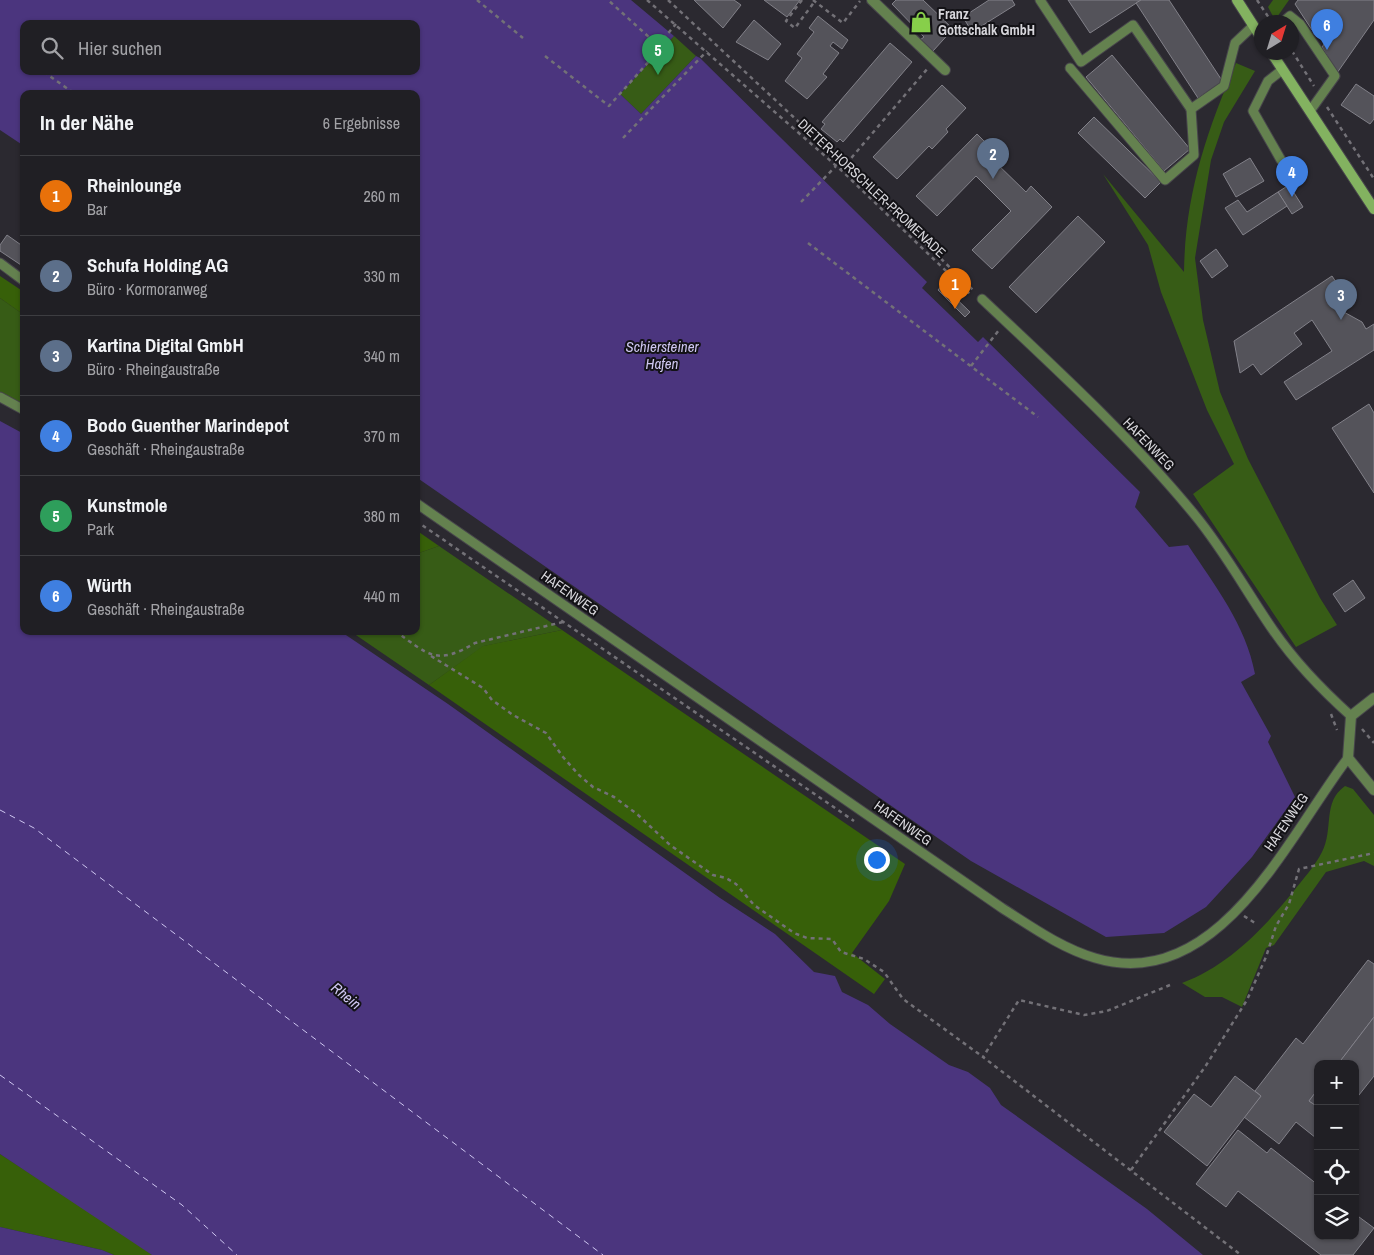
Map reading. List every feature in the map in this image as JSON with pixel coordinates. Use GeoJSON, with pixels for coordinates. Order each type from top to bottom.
{"type":"FeatureCollection","features":[{"type":"Feature","properties":{"kind":"main road"},"geometry":{"type":"LineString","coordinates":[[1237,0],[1253,26]]}},
{"type":"Feature","properties":{"kind":"main road"},"geometry":{"type":"LineString","coordinates":[[1275,60],[1374,209]]}},
{"type":"Feature","properties":{"kind":"street"},"geometry":{"type":"LineString","coordinates":[[872,0],[945,70]]}},
{"type":"Feature","properties":{"kind":"street"},"geometry":{"type":"LineString","coordinates":[[1374,698],[1351,716],[1348,758],[1374,790]]}},
{"type":"Feature","properties":{"kind":"lane"},"geometry":{"type":"LineString","coordinates":[[1040,0],[1081,62],[1133,25],[1191,109],[1194,155],[1166,180],[1070,68]]}},
{"type":"Feature","properties":{"kind":"lane"},"geometry":{"type":"LineString","coordinates":[[1299,23],[1335,76],[1310,111]]}},
{"type":"Feature","properties":{"kind":"lane"},"geometry":{"type":"LineString","coordinates":[[1191,109],[1224,86],[1235,43],[1253,26]]}},
{"type":"Feature","properties":{"kind":"lane"},"geometry":{"type":"LineString","coordinates":[[1282,70],[1268,81],[1253,111],[1282,160]]}},
{"type":"Feature","properties":{"kind":"lane"},"geometry":{"type":"LineString","coordinates":[[0,263],[20,278]]}},
{"type":"Feature","properties":{"kind":"lane","name":"HAFENWEG"},"geometry":{"type":"LineString","coordinates":[[982,299],[1164,479],[1210,533],[1277,636],[1322,690],[1351,716]]}},
{"type":"Feature","properties":{"kind":"lane"},"geometry":{"type":"LineString","coordinates":[[0,397],[20,408]]}},
{"type":"Feature","properties":{"kind":"lane","name":"HAFENWEG"},"geometry":{"type":"LineString","coordinates":[[420,506],[1002,908],[1066,947],[1097,959],[1134,964],[1170,957],[1217,930],[1272,869],[1348,758]]}},
{"type":"Feature","properties":{"kind":"path"},"geometry":{"type":"LineString","coordinates":[[477,0],[522,38]]}},
{"type":"Feature","properties":{"kind":"path"},"geometry":{"type":"LineString","coordinates":[[545,56],[609,106],[661,48],[608,0]]}},
{"type":"Feature","properties":{"kind":"path","name":"DIETER-HORSCHLER-PROMENADE"},"geometry":{"type":"LineString","coordinates":[[647,0],[841,170],[976,299],[982,299]]}},
{"type":"Feature","properties":{"kind":"path","name":"DIETER-HORSCHLER-PROMENADE"},"geometry":{"type":"LineString","coordinates":[[668,0],[847,164],[982,299]]}},
{"type":"Feature","properties":{"kind":"path"},"geometry":{"type":"LineString","coordinates":[[802,0],[786,21],[795,28],[814,1],[844,23],[861,0]]}},
{"type":"Feature","properties":{"kind":"path"},"geometry":{"type":"LineString","coordinates":[[1257,0],[1267,15]]}},
{"type":"Feature","properties":{"kind":"path"},"geometry":{"type":"LineString","coordinates":[[658,45],[676,24]]}},
{"type":"Feature","properties":{"kind":"path"},"geometry":{"type":"LineString","coordinates":[[622,138],[706,51]]}},
{"type":"Feature","properties":{"kind":"path"},"geometry":{"type":"LineString","coordinates":[[1298,60],[1374,179]]}},
{"type":"Feature","properties":{"kind":"path"},"geometry":{"type":"LineString","coordinates":[[841,170],[923,74]]}},
{"type":"Feature","properties":{"kind":"path"},"geometry":{"type":"LineString","coordinates":[[48,75],[69,90]]}},
{"type":"Feature","properties":{"kind":"path"},"geometry":{"type":"LineString","coordinates":[[801,202],[836,166]]}},
{"type":"Feature","properties":{"kind":"path"},"geometry":{"type":"LineString","coordinates":[[808,243],[1038,417]]}},
{"type":"Feature","properties":{"kind":"path"},"geometry":{"type":"LineString","coordinates":[[971,366],[998,331]]}},
{"type":"Feature","properties":{"kind":"path"},"geometry":{"type":"LineString","coordinates":[[431,656],[453,655],[475,643],[563,622]]}},
{"type":"Feature","properties":{"kind":"path"},"geometry":{"type":"LineString","coordinates":[[401,635],[483,688],[492,700],[513,715],[546,733],[572,768],[593,787],[614,797],[637,814],[670,846],[713,876],[726,878],[736,884],[754,905],[794,933],[807,938],[832,940],[841,952],[864,959],[884,972],[903,998],[1241,1255]]}},
{"type":"Feature","properties":{"kind":"path"},"geometry":{"type":"LineString","coordinates":[[1322,690],[1338,732]]}},
{"type":"Feature","properties":{"kind":"path"},"geometry":{"type":"LineString","coordinates":[[1130,1170],[1205,1068],[1247,1000],[1266,957],[1276,926],[1289,904],[1299,869],[1374,853]]}},
{"type":"Feature","properties":{"kind":"path"},"geometry":{"type":"LineString","coordinates":[[983,1057],[1019,1000],[1084,1015],[1107,1011],[1170,985]]}},
{"type":"Feature","properties":{"kind":"green space"},"geometry":{"type":"Polygon","coordinates":[[[1273,0],[1289,0],[1278,15],[1272,15],[1268,7],[1273,0]]]}},
{"type":"Feature","properties":{"kind":"green space"},"geometry":{"type":"Polygon","coordinates":[[[674,36],[696,56],[641,114],[620,94],[674,36]]]}},
{"type":"Feature","properties":{"kind":"green space"},"geometry":{"type":"Polygon","coordinates":[[[1236,63],[1255,71],[1224,122],[1211,160],[1195,258],[1203,320],[1220,392],[1248,459],[1320,598],[1337,625],[1296,647],[1193,494],[1234,464],[1207,410],[1161,292],[1148,245],[1103,174],[1184,272],[1188,217],[1199,165],[1215,114],[1236,63]]]}},
{"type":"Feature","properties":{"kind":"green space"},"geometry":{"type":"Polygon","coordinates":[[[0,276],[20,289],[20,312],[0,298],[0,276]]]}},
{"type":"Feature","properties":{"kind":"green space"},"geometry":{"type":"Polygon","coordinates":[[[0,298],[20,312],[20,406],[0,393],[0,298]]]}},
{"type":"Feature","properties":{"kind":"green space"},"geometry":{"type":"Polygon","coordinates":[[[420,533],[439,546],[420,553],[420,533]]]}},
{"type":"Feature","properties":{"kind":"green space"},"geometry":{"type":"Polygon","coordinates":[[[439,546],[562,630],[484,646],[429,685],[356,635],[420,635],[420,553],[439,546]]]}},
{"type":"Feature","properties":{"kind":"green space"},"geometry":{"type":"Polygon","coordinates":[[[562,630],[905,864],[889,901],[852,953],[885,979],[874,994],[429,685],[483,646],[562,630]]]}},
{"type":"Feature","properties":{"kind":"green space"},"geometry":{"type":"Polygon","coordinates":[[[1345,786],[1353,789],[1374,815],[1374,866],[1364,861],[1326,872],[1274,945],[1266,948],[1242,1007],[1222,997],[1205,997],[1182,983],[1215,967],[1244,945],[1293,892],[1322,852],[1333,800],[1345,786]]]}},
{"type":"Feature","properties":{"kind":"green space"},"geometry":{"type":"Polygon","coordinates":[[[0,1154],[152,1255],[114,1255],[102,1250],[0,1227],[0,1154]]]}},
{"type":"Feature","properties":{"kind":"water","name":"Schiersteiner Hafen"},"geometry":{"type":"Polygon","coordinates":[[[0,0],[631,0],[674,36],[620,94],[641,114],[696,56],[700,58],[927,282],[922,288],[978,342],[983,337],[1140,492],[1135,507],[1169,547],[1188,545],[1219,591],[1245,639],[1255,674],[1241,682],[1271,736],[1268,742],[1295,797],[1252,857],[1206,907],[1164,933],[1106,937],[971,861],[420,480],[420,90],[20,90],[20,143],[0,130],[0,0]]]}},
{"type":"Feature","properties":{"kind":"water","name":"Rhein"},"geometry":{"type":"Polygon","coordinates":[[[0,421],[20,432],[20,635],[346,635],[448,704],[720,898],[775,934],[814,972],[835,976],[842,992],[868,1005],[890,1024],[949,1065],[968,1072],[990,1088],[1001,1105],[1147,1209],[1203,1255],[152,1255],[0,1154],[0,421]]]}},
{"type":"Feature","properties":{"kind":"water"},"geometry":{"type":"Polygon","coordinates":[[[0,1227],[102,1250],[114,1255],[0,1255],[0,1227]]]}},
{"type":"Feature","properties":{"kind":"building"},"geometry":{"type":"Polygon","coordinates":[[[694,0],[734,0],[741,5],[723,28],[694,0]]]}},
{"type":"Feature","properties":{"kind":"building"},"geometry":{"type":"Polygon","coordinates":[[[764,0],[800,0],[787,17],[764,0]]]}},
{"type":"Feature","properties":{"kind":"building"},"geometry":{"type":"Polygon","coordinates":[[[896,0],[923,0],[953,29],[933,51],[920,40],[924,37],[892,4],[896,0]]]}},
{"type":"Feature","properties":{"kind":"building"},"geometry":{"type":"Polygon","coordinates":[[[989,0],[1012,0],[1015,5],[972,32],[963,17],[989,0]]]}},
{"type":"Feature","properties":{"kind":"building"},"geometry":{"type":"Polygon","coordinates":[[[1068,0],[1141,0],[1090,33],[1068,0]]]}},
{"type":"Feature","properties":{"kind":"building"},"geometry":{"type":"Polygon","coordinates":[[[1141,0],[1169,0],[1223,82],[1198,98],[1136,3],[1141,0]]]}},
{"type":"Feature","properties":{"kind":"building"},"geometry":{"type":"Polygon","coordinates":[[[1298,0],[1374,0],[1374,20],[1337,73],[1322,47],[1338,25],[1323,14],[1312,30],[1295,4],[1298,0]]]}},
{"type":"Feature","properties":{"kind":"building"},"geometry":{"type":"Polygon","coordinates":[[[818,16],[848,40],[842,49],[833,42],[830,46],[839,53],[823,74],[827,77],[807,99],[785,81],[802,58],[797,54],[814,32],[809,28],[818,16]]]}},
{"type":"Feature","properties":{"kind":"building"},"geometry":{"type":"Polygon","coordinates":[[[754,20],[781,44],[768,60],[736,42],[754,20]]]}},
{"type":"Feature","properties":{"kind":"building"},"geometry":{"type":"Polygon","coordinates":[[[890,43],[912,62],[843,142],[840,139],[837,142],[821,129],[825,124],[822,122],[890,43]]]}},
{"type":"Feature","properties":{"kind":"building"},"geometry":{"type":"Polygon","coordinates":[[[1112,55],[1190,149],[1164,171],[1086,77],[1112,55]]]}},
{"type":"Feature","properties":{"kind":"building"},"geometry":{"type":"Polygon","coordinates":[[[1356,84],[1374,96],[1374,119],[1370,124],[1341,105],[1356,84]]]}},
{"type":"Feature","properties":{"kind":"building"},"geometry":{"type":"Polygon","coordinates":[[[942,85],[966,108],[946,129],[948,132],[932,149],[929,146],[897,179],[873,157],[942,85]]]}},
{"type":"Feature","properties":{"kind":"building"},"geometry":{"type":"Polygon","coordinates":[[[1094,117],[1161,182],[1145,198],[1078,133],[1094,117]]]}},
{"type":"Feature","properties":{"kind":"building"},"geometry":{"type":"Polygon","coordinates":[[[977,134],[997,154],[992,159],[1026,192],[1031,186],[1052,207],[992,269],[972,250],[1011,211],[976,176],[937,216],[916,196],[977,134]]]}},
{"type":"Feature","properties":{"kind":"building"},"geometry":{"type":"Polygon","coordinates":[[[1250,158],[1264,181],[1236,197],[1223,174],[1250,158]]]}},
{"type":"Feature","properties":{"kind":"building"},"geometry":{"type":"Polygon","coordinates":[[[1289,185],[1303,207],[1292,214],[1278,192],[1289,185]]]}},
{"type":"Feature","properties":{"kind":"building"},"geometry":{"type":"Polygon","coordinates":[[[1278,192],[1287,206],[1243,235],[1225,208],[1238,200],[1247,212],[1278,192]]]}},
{"type":"Feature","properties":{"kind":"building"},"geometry":{"type":"Polygon","coordinates":[[[1078,216],[1105,242],[1036,313],[1009,287],[1078,216]]]}},
{"type":"Feature","properties":{"kind":"building"},"geometry":{"type":"Polygon","coordinates":[[[7,235],[20,244],[20,264],[0,251],[0,245],[7,235]]]}},
{"type":"Feature","properties":{"kind":"building"},"geometry":{"type":"Polygon","coordinates":[[[1216,249],[1228,266],[1212,278],[1200,261],[1216,249]]]}},
{"type":"Feature","properties":{"kind":"building"},"geometry":{"type":"Polygon","coordinates":[[[1332,276],[1346,297],[1335,304],[1342,311],[1362,322],[1366,329],[1374,324],[1374,350],[1296,400],[1284,382],[1332,351],[1312,320],[1294,333],[1302,344],[1261,375],[1253,364],[1240,373],[1234,341],[1332,276]]]}},
{"type":"Feature","properties":{"kind":"building"},"geometry":{"type":"Polygon","coordinates":[[[942,285],[970,312],[965,317],[938,290],[942,285]]]}},
{"type":"Feature","properties":{"kind":"building"},"geometry":{"type":"Polygon","coordinates":[[[1369,404],[1374,413],[1374,493],[1332,428],[1369,404]]]}},
{"type":"Feature","properties":{"kind":"building"},"geometry":{"type":"Polygon","coordinates":[[[1353,580],[1365,598],[1345,612],[1333,594],[1353,580]]]}},
{"type":"Feature","properties":{"kind":"building"},"geometry":{"type":"Polygon","coordinates":[[[1368,960],[1374,964],[1374,1017],[1341,1060],[1314,1060],[1314,1094],[1309,1101],[1314,1104],[1314,1136],[1296,1122],[1279,1144],[1244,1117],[1261,1096],[1255,1091],[1296,1038],[1303,1044],[1368,960]]]}},
{"type":"Feature","properties":{"kind":"building"},"geometry":{"type":"Polygon","coordinates":[[[1374,1017],[1374,1076],[1359,1095],[1359,1060],[1341,1060],[1374,1017]]]}},
{"type":"Feature","properties":{"kind":"building"},"geometry":{"type":"Polygon","coordinates":[[[1235,1076],[1261,1096],[1207,1166],[1164,1132],[1194,1094],[1211,1107],[1235,1076]]]}},
{"type":"Feature","properties":{"kind":"building"},"geometry":{"type":"Polygon","coordinates":[[[1314,1094],[1314,1104],[1309,1101],[1314,1094]]]}},
{"type":"Feature","properties":{"kind":"building"},"geometry":{"type":"Polygon","coordinates":[[[1238,1130],[1267,1153],[1271,1148],[1314,1182],[1314,1240],[1359,1240],[1359,1217],[1374,1228],[1353,1255],[1321,1255],[1238,1191],[1226,1207],[1196,1184],[1238,1130]]]}},
{"type":"Feature","properties":{"kind":"ferry route"},"geometry":{"type":"LineString","coordinates":[[0,810],[34,828],[603,1255]]}},
{"type":"Feature","properties":{"kind":"ferry route"},"geometry":{"type":"LineString","coordinates":[[0,1075],[182,1205],[237,1255]]}},
{"type":"Feature","properties":{"kind":"place","name":"Franz Gottschalk GmbH"},"geometry":{"type":"Point","coordinates":[921,22]}},
{"type":"Feature","properties":{"kind":"place","name":"Würth"},"geometry":{"type":"Point","coordinates":[1327,50]}},
{"type":"Feature","properties":{"kind":"place","name":"Kunstmole"},"geometry":{"type":"Point","coordinates":[658,75]}},
{"type":"Feature","properties":{"kind":"place","name":"Schufa Holding AG"},"geometry":{"type":"Point","coordinates":[993,179]}},
{"type":"Feature","properties":{"kind":"place","name":"Bodo Guenther Marindepot"},"geometry":{"type":"Point","coordinates":[1292,197]}},
{"type":"Feature","properties":{"kind":"place","name":"Rheinlounge"},"geometry":{"type":"Point","coordinates":[955,309]}},
{"type":"Feature","properties":{"kind":"place","name":"Kartina Digital GmbH"},"geometry":{"type":"Point","coordinates":[1341,320]}}]}
